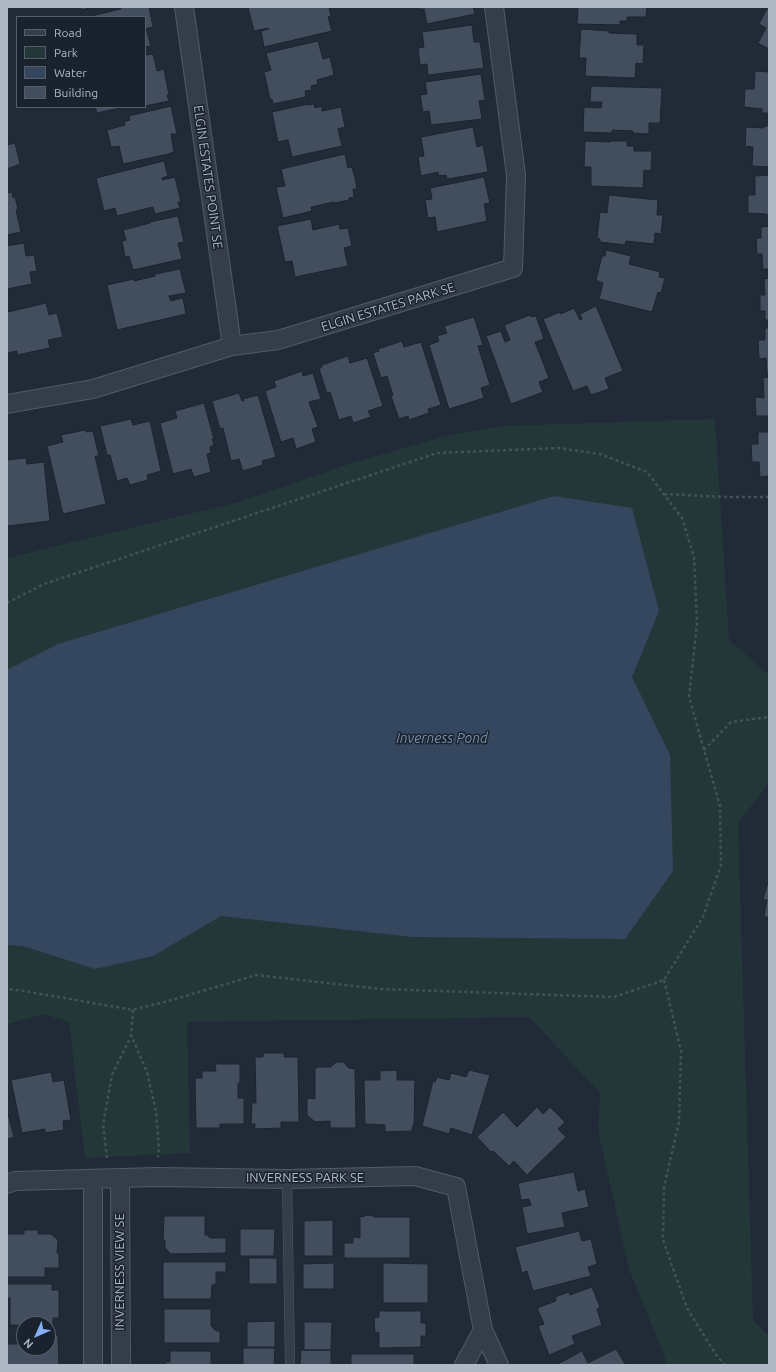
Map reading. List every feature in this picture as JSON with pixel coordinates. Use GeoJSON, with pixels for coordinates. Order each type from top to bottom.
{"type":"FeatureCollection","features":[{"type":"Feature","properties":{"kind":"street","name":"ELGIN ESTATES POINT SE"},"geometry":{"type":"LineString","coordinates":[[184,7],[232,346]]}},
{"type":"Feature","properties":{"kind":"street","name":"ELGIN ESTATES PARK SE"},"geometry":{"type":"LineString","coordinates":[[7,404],[93,388],[232,346],[278,340],[513,268],[516,176],[494,7]]}},
{"type":"Feature","properties":{"kind":"street","name":"INVERNESS PARK SE"},"geometry":{"type":"LineString","coordinates":[[7,1184],[15,1181],[157,1177],[287,1179],[415,1176],[456,1187],[484,1330],[499,1365]]}},
{"type":"Feature","properties":{"kind":"street","name":"INVERNESS VIEW SE"},"geometry":{"type":"LineString","coordinates":[[93,1365],[107,1179]]}},
{"type":"Feature","properties":{"kind":"street","name":"INVERNESS VIEW SE"},"geometry":{"type":"LineString","coordinates":[[107,1179],[121,1365]]}},
{"type":"Feature","properties":{"kind":"street"},"geometry":{"type":"LineString","coordinates":[[464,1365],[484,1330]]}},
{"type":"Feature","properties":{"kind":"lane"},"geometry":{"type":"LineString","coordinates":[[287,1179],[290,1365]]}},
{"type":"Feature","properties":{"kind":"path"},"geometry":{"type":"LineString","coordinates":[[7,603],[44,584],[437,453],[558,448],[600,454],[647,472],[682,518],[694,557],[696,624],[689,697],[720,806],[721,865],[703,917],[664,980],[614,997],[380,988],[256,975],[180,998],[133,1010],[7,989]]}},
{"type":"Feature","properties":{"kind":"path"},"geometry":{"type":"LineString","coordinates":[[664,494],[726,497],[769,497]]}},
{"type":"Feature","properties":{"kind":"path"},"geometry":{"type":"LineString","coordinates":[[703,750],[731,722],[769,717]]}},
{"type":"Feature","properties":{"kind":"path"},"geometry":{"type":"LineString","coordinates":[[664,980],[681,1051],[679,1122],[664,1187],[663,1240],[687,1308],[716,1355],[725,1365]]}},
{"type":"Feature","properties":{"kind":"path"},"geometry":{"type":"LineString","coordinates":[[107,1179],[103,1125],[112,1075],[131,1035],[133,1010]]}},
{"type":"Feature","properties":{"kind":"path"},"geometry":{"type":"LineString","coordinates":[[131,1035],[147,1072],[156,1111],[159,1147],[157,1177]]}},
{"type":"Feature","properties":{"kind":"green space"},"geometry":{"type":"Polygon","coordinates":[[[715,419],[729,640],[769,675],[769,783],[738,823],[753,1320],[769,1336],[769,1365],[668,1365],[629,1269],[598,1130],[600,1093],[529,1017],[187,1022],[190,1153],[85,1158],[69,1022],[43,1014],[7,1024],[7,558],[239,502],[346,465],[445,436],[503,426],[715,419]]]}},
{"type":"Feature","properties":{"kind":"water","name":"Inverness Pond"},"geometry":{"type":"Polygon","coordinates":[[[554,496],[632,508],[659,611],[632,677],[670,755],[673,871],[625,939],[413,937],[221,916],[153,956],[95,969],[23,946],[7,945],[7,670],[58,644],[554,496]]]}},
{"type":"Feature","properties":{"kind":"building"},"geometry":{"type":"Polygon","coordinates":[[[81,7],[94,7],[81,10],[81,7]]]}},
{"type":"Feature","properties":{"kind":"building"},"geometry":{"type":"Polygon","coordinates":[[[120,7],[149,7],[153,27],[146,29],[146,16],[91,16],[121,9],[120,7]]]}},
{"type":"Feature","properties":{"kind":"building"},"geometry":{"type":"Polygon","coordinates":[[[329,7],[331,16],[328,17],[332,31],[264,47],[261,31],[269,29],[254,31],[248,8],[329,7]]]}},
{"type":"Feature","properties":{"kind":"building"},"geometry":{"type":"Polygon","coordinates":[[[419,7],[473,7],[475,14],[427,24],[424,9],[419,9],[419,7]]]}},
{"type":"Feature","properties":{"kind":"building"},"geometry":{"type":"Polygon","coordinates":[[[578,7],[647,7],[646,17],[627,17],[627,21],[620,21],[620,25],[577,24],[578,7]]]}},
{"type":"Feature","properties":{"kind":"building"},"geometry":{"type":"Polygon","coordinates":[[[768,7],[769,49],[758,43],[766,28],[759,24],[768,7]]]}},
{"type":"Feature","properties":{"kind":"building"},"geometry":{"type":"Polygon","coordinates":[[[472,25],[474,42],[480,42],[484,68],[428,75],[427,64],[420,65],[418,48],[424,47],[422,32],[472,25]]]}},
{"type":"Feature","properties":{"kind":"building"},"geometry":{"type":"Polygon","coordinates":[[[581,29],[609,31],[609,33],[637,34],[637,45],[644,45],[643,64],[636,63],[635,78],[585,76],[586,58],[579,58],[581,29]]]}},
{"type":"Feature","properties":{"kind":"building"},"geometry":{"type":"Polygon","coordinates":[[[146,32],[147,32],[151,46],[146,47],[146,32]]]}},
{"type":"Feature","properties":{"kind":"building"},"geometry":{"type":"Polygon","coordinates":[[[318,41],[323,59],[330,57],[334,75],[317,80],[318,84],[311,86],[312,90],[305,91],[306,97],[273,104],[272,99],[270,99],[264,72],[271,70],[266,53],[318,41]]]}},
{"type":"Feature","properties":{"kind":"building"},"geometry":{"type":"Polygon","coordinates":[[[153,54],[157,71],[164,69],[169,101],[146,106],[146,55],[153,54]]]}},
{"type":"Feature","properties":{"kind":"building"},"geometry":{"type":"Polygon","coordinates":[[[755,71],[769,72],[769,116],[768,113],[762,113],[762,109],[744,107],[745,89],[754,89],[755,71]]]}},
{"type":"Feature","properties":{"kind":"building"},"geometry":{"type":"Polygon","coordinates":[[[481,74],[485,100],[479,101],[482,119],[431,125],[429,111],[423,112],[420,95],[427,94],[425,82],[481,74]]]}},
{"type":"Feature","properties":{"kind":"building"},"geometry":{"type":"Polygon","coordinates":[[[591,86],[662,88],[660,123],[649,123],[649,134],[633,133],[633,131],[612,130],[612,133],[583,132],[584,107],[601,108],[602,102],[590,102],[591,86]]]}},
{"type":"Feature","properties":{"kind":"building"},"geometry":{"type":"Polygon","coordinates":[[[314,104],[315,108],[322,106],[322,111],[341,107],[345,127],[338,129],[342,146],[292,157],[288,140],[278,142],[272,112],[314,104]]]}},
{"type":"Feature","properties":{"kind":"building"},"geometry":{"type":"Polygon","coordinates":[[[171,106],[177,134],[171,134],[174,152],[123,164],[119,146],[111,147],[107,130],[125,125],[124,122],[130,120],[129,116],[171,106]]]}},
{"type":"Feature","properties":{"kind":"building"},"geometry":{"type":"Polygon","coordinates":[[[95,108],[120,108],[97,113],[95,108]]]}},
{"type":"Feature","properties":{"kind":"building"},"geometry":{"type":"Polygon","coordinates":[[[764,126],[769,126],[769,167],[752,166],[753,147],[745,146],[746,127],[764,128],[764,126]]]}},
{"type":"Feature","properties":{"kind":"building"},"geometry":{"type":"Polygon","coordinates":[[[473,127],[477,147],[483,145],[488,172],[447,179],[446,175],[439,176],[438,172],[421,176],[418,157],[424,156],[421,137],[473,127]]]}},
{"type":"Feature","properties":{"kind":"building"},"geometry":{"type":"Polygon","coordinates":[[[585,141],[627,141],[627,146],[634,146],[634,151],[652,151],[651,171],[644,170],[643,188],[591,186],[591,167],[584,167],[585,141]]]}},
{"type":"Feature","properties":{"kind":"building"},"geometry":{"type":"Polygon","coordinates":[[[15,143],[20,164],[7,169],[7,145],[15,143]]]}},
{"type":"Feature","properties":{"kind":"building"},"geometry":{"type":"Polygon","coordinates":[[[345,154],[348,168],[352,167],[355,178],[357,189],[353,189],[354,197],[349,198],[349,200],[311,207],[312,211],[283,218],[276,187],[285,186],[281,169],[345,154]]]}},
{"type":"Feature","properties":{"kind":"building"},"geometry":{"type":"Polygon","coordinates":[[[164,161],[168,176],[162,178],[162,180],[175,177],[181,202],[178,202],[180,208],[155,214],[153,207],[117,216],[115,208],[104,211],[96,178],[164,161]]]}},
{"type":"Feature","properties":{"kind":"building"},"geometry":{"type":"Polygon","coordinates":[[[769,175],[769,218],[767,214],[748,213],[748,195],[755,195],[755,176],[769,175]]]}},
{"type":"Feature","properties":{"kind":"building"},"geometry":{"type":"Polygon","coordinates":[[[484,177],[490,203],[484,204],[487,221],[437,232],[435,217],[428,218],[425,200],[432,199],[430,188],[484,177]]]}},
{"type":"Feature","properties":{"kind":"building"},"geometry":{"type":"Polygon","coordinates":[[[12,192],[18,209],[16,210],[21,232],[7,235],[7,193],[12,192]]]}},
{"type":"Feature","properties":{"kind":"building"},"geometry":{"type":"Polygon","coordinates":[[[609,195],[658,200],[657,215],[663,215],[661,234],[655,233],[654,244],[626,241],[625,245],[600,242],[600,239],[597,238],[600,212],[607,213],[609,195]]]}},
{"type":"Feature","properties":{"kind":"building"},"geometry":{"type":"Polygon","coordinates":[[[178,216],[184,242],[178,243],[182,259],[133,270],[129,256],[125,257],[122,241],[126,240],[123,230],[178,216]]]}},
{"type":"Feature","properties":{"kind":"building"},"geometry":{"type":"Polygon","coordinates":[[[311,219],[313,230],[339,224],[340,229],[348,228],[352,246],[344,248],[348,266],[295,277],[292,261],[285,262],[277,226],[311,219]]]}},
{"type":"Feature","properties":{"kind":"building"},"geometry":{"type":"Polygon","coordinates":[[[769,226],[769,269],[763,269],[762,254],[757,254],[756,238],[761,238],[761,227],[769,226]]]}},
{"type":"Feature","properties":{"kind":"building"},"geometry":{"type":"Polygon","coordinates":[[[24,243],[26,256],[34,255],[37,271],[30,272],[32,284],[7,289],[7,246],[24,243]]]}},
{"type":"Feature","properties":{"kind":"building"},"geometry":{"type":"Polygon","coordinates":[[[606,250],[631,256],[629,264],[660,272],[659,277],[665,278],[661,293],[658,292],[652,312],[599,299],[603,283],[596,280],[602,256],[605,256],[606,250]]]}},
{"type":"Feature","properties":{"kind":"building"},"geometry":{"type":"Polygon","coordinates":[[[180,269],[186,293],[169,296],[171,301],[183,298],[186,314],[117,330],[107,285],[134,279],[134,281],[155,276],[155,274],[180,269]]]}},
{"type":"Feature","properties":{"kind":"building"},"geometry":{"type":"Polygon","coordinates":[[[769,278],[769,320],[765,320],[765,311],[760,311],[760,295],[765,295],[764,279],[769,278]]]}},
{"type":"Feature","properties":{"kind":"building"},"geometry":{"type":"Polygon","coordinates":[[[46,303],[49,315],[57,313],[63,337],[48,340],[50,348],[17,355],[17,351],[7,353],[7,308],[8,312],[46,303]]]}},
{"type":"Feature","properties":{"kind":"building"},"geometry":{"type":"Polygon","coordinates":[[[596,306],[623,371],[605,378],[609,389],[591,395],[587,386],[573,391],[543,319],[560,312],[561,314],[574,308],[580,320],[582,319],[580,314],[596,306]]]}},
{"type":"Feature","properties":{"kind":"building"},"geometry":{"type":"Polygon","coordinates":[[[530,315],[531,317],[536,316],[544,339],[535,342],[549,378],[539,382],[543,392],[511,404],[486,336],[501,331],[505,342],[510,340],[504,325],[530,315]]]}},
{"type":"Feature","properties":{"kind":"building"},"geometry":{"type":"Polygon","coordinates":[[[474,317],[483,345],[478,346],[490,385],[481,388],[484,398],[449,409],[429,345],[439,341],[437,336],[447,333],[444,326],[474,317]]]}},
{"type":"Feature","properties":{"kind":"building"},"geometry":{"type":"Polygon","coordinates":[[[765,328],[769,328],[769,373],[767,373],[766,358],[759,359],[758,340],[765,340],[765,328]]]}},
{"type":"Feature","properties":{"kind":"building"},"geometry":{"type":"Polygon","coordinates":[[[402,341],[404,347],[421,342],[441,405],[428,409],[429,413],[409,420],[408,416],[399,419],[391,396],[393,395],[387,376],[381,378],[373,353],[379,351],[378,349],[402,341]]]}},
{"type":"Feature","properties":{"kind":"building"},"geometry":{"type":"Polygon","coordinates":[[[348,356],[350,363],[367,358],[383,406],[368,411],[371,417],[353,423],[351,416],[339,420],[330,392],[327,393],[319,369],[322,365],[348,356]]]}},
{"type":"Feature","properties":{"kind":"building"},"geometry":{"type":"Polygon","coordinates":[[[302,371],[303,376],[313,373],[321,399],[309,402],[318,427],[312,429],[316,442],[296,449],[293,438],[281,442],[265,391],[276,387],[274,381],[302,371]]]}},
{"type":"Feature","properties":{"kind":"building"},"geometry":{"type":"Polygon","coordinates":[[[769,377],[769,416],[756,416],[755,397],[764,398],[763,378],[769,377]]]}},
{"type":"Feature","properties":{"kind":"building"},"geometry":{"type":"Polygon","coordinates":[[[239,393],[242,401],[244,401],[243,399],[258,395],[276,457],[262,461],[263,465],[243,471],[239,459],[231,461],[223,428],[220,429],[212,401],[239,393]]]}},
{"type":"Feature","properties":{"kind":"building"},"geometry":{"type":"Polygon","coordinates":[[[204,403],[214,439],[212,439],[214,445],[210,447],[211,453],[207,454],[211,472],[194,477],[191,469],[173,474],[160,423],[177,418],[175,411],[204,403]]]}},
{"type":"Feature","properties":{"kind":"building"},"geometry":{"type":"Polygon","coordinates":[[[131,419],[133,425],[150,421],[161,471],[147,475],[148,480],[130,485],[127,478],[117,481],[110,455],[107,455],[100,426],[131,419]]]}},
{"type":"Feature","properties":{"kind":"building"},"geometry":{"type":"Polygon","coordinates":[[[85,430],[86,432],[93,431],[99,456],[95,456],[106,504],[63,514],[47,446],[63,442],[61,435],[85,430]]]}},
{"type":"Feature","properties":{"kind":"building"},"geometry":{"type":"Polygon","coordinates":[[[758,432],[769,432],[769,476],[760,477],[759,462],[752,462],[751,444],[758,444],[758,432]]]}},
{"type":"Feature","properties":{"kind":"building"},"geometry":{"type":"Polygon","coordinates":[[[26,458],[27,464],[44,462],[50,521],[7,526],[7,460],[26,458]]]}},
{"type":"Feature","properties":{"kind":"building"},"geometry":{"type":"Polygon","coordinates":[[[769,879],[769,918],[764,916],[767,900],[763,899],[769,879]]]}},
{"type":"Feature","properties":{"kind":"building"},"geometry":{"type":"Polygon","coordinates":[[[263,1053],[284,1053],[284,1057],[298,1057],[299,1122],[281,1122],[281,1128],[255,1129],[255,1124],[251,1124],[252,1103],[256,1103],[255,1057],[263,1057],[263,1053]]]}},
{"type":"Feature","properties":{"kind":"building"},"geometry":{"type":"Polygon","coordinates":[[[336,1062],[343,1062],[349,1068],[355,1069],[356,1128],[330,1128],[330,1121],[315,1122],[307,1115],[307,1098],[315,1099],[315,1068],[331,1067],[336,1062]]]}},
{"type":"Feature","properties":{"kind":"building"},"geometry":{"type":"Polygon","coordinates":[[[215,1064],[240,1064],[238,1098],[244,1098],[244,1124],[220,1124],[220,1128],[196,1128],[195,1078],[202,1078],[202,1071],[216,1071],[215,1064]]]}},
{"type":"Feature","properties":{"kind":"building"},"geometry":{"type":"Polygon","coordinates":[[[397,1070],[397,1080],[415,1080],[414,1125],[412,1131],[385,1132],[385,1125],[365,1124],[364,1080],[380,1080],[380,1071],[397,1070]]]}},
{"type":"Feature","properties":{"kind":"building"},"geometry":{"type":"Polygon","coordinates":[[[469,1070],[490,1075],[472,1135],[451,1128],[449,1134],[422,1126],[433,1081],[435,1082],[437,1077],[449,1080],[451,1073],[466,1077],[469,1070]]]}},
{"type":"Feature","properties":{"kind":"building"},"geometry":{"type":"Polygon","coordinates":[[[51,1072],[53,1082],[64,1080],[71,1120],[63,1121],[64,1130],[45,1133],[45,1129],[22,1133],[11,1080],[51,1072]]]}},
{"type":"Feature","properties":{"kind":"building"},"geometry":{"type":"Polygon","coordinates":[[[537,1107],[543,1114],[550,1107],[565,1122],[558,1129],[566,1137],[527,1175],[514,1161],[509,1166],[493,1151],[491,1152],[477,1137],[503,1112],[517,1127],[537,1107]]]}},
{"type":"Feature","properties":{"kind":"building"},"geometry":{"type":"Polygon","coordinates":[[[7,1110],[14,1137],[8,1139],[7,1138],[7,1110]]]}},
{"type":"Feature","properties":{"kind":"building"},"geometry":{"type":"Polygon","coordinates":[[[574,1172],[578,1191],[585,1189],[589,1207],[562,1213],[565,1227],[527,1234],[522,1207],[531,1205],[529,1199],[521,1200],[518,1183],[574,1172]]]}},
{"type":"Feature","properties":{"kind":"building"},"geometry":{"type":"Polygon","coordinates":[[[365,1215],[374,1217],[410,1217],[410,1258],[344,1258],[344,1243],[353,1243],[353,1237],[360,1238],[360,1217],[365,1215]]]}},
{"type":"Feature","properties":{"kind":"building"},"geometry":{"type":"Polygon","coordinates":[[[164,1216],[205,1216],[205,1235],[210,1238],[226,1238],[226,1253],[171,1254],[165,1248],[165,1241],[163,1240],[164,1216]]]}},
{"type":"Feature","properties":{"kind":"building"},"geometry":{"type":"Polygon","coordinates":[[[333,1220],[333,1256],[304,1256],[304,1221],[333,1220]]]}},
{"type":"Feature","properties":{"kind":"building"},"geometry":{"type":"Polygon","coordinates":[[[240,1229],[275,1229],[274,1256],[240,1256],[240,1229]]]}},
{"type":"Feature","properties":{"kind":"building"},"geometry":{"type":"Polygon","coordinates":[[[24,1230],[39,1230],[38,1234],[51,1234],[58,1240],[57,1253],[59,1253],[59,1268],[45,1268],[45,1277],[7,1277],[7,1234],[24,1234],[24,1230]]]}},
{"type":"Feature","properties":{"kind":"building"},"geometry":{"type":"Polygon","coordinates":[[[579,1231],[582,1241],[591,1239],[597,1264],[588,1267],[591,1276],[533,1291],[527,1271],[522,1273],[515,1247],[579,1231]]]}},
{"type":"Feature","properties":{"kind":"building"},"geometry":{"type":"Polygon","coordinates":[[[249,1258],[277,1258],[277,1284],[249,1284],[249,1258]]]}},
{"type":"Feature","properties":{"kind":"building"},"geometry":{"type":"Polygon","coordinates":[[[163,1262],[226,1262],[226,1272],[216,1272],[216,1284],[212,1285],[211,1299],[163,1299],[163,1262]]]}},
{"type":"Feature","properties":{"kind":"building"},"geometry":{"type":"Polygon","coordinates":[[[334,1263],[334,1289],[303,1289],[303,1264],[334,1263]]]}},
{"type":"Feature","properties":{"kind":"building"},"geometry":{"type":"Polygon","coordinates":[[[383,1263],[428,1264],[428,1303],[383,1303],[383,1263]]]}},
{"type":"Feature","properties":{"kind":"building"},"geometry":{"type":"Polygon","coordinates":[[[7,1284],[52,1284],[52,1290],[59,1290],[59,1318],[56,1318],[56,1316],[16,1316],[16,1325],[10,1325],[10,1298],[7,1298],[7,1284]]]}},
{"type":"Feature","properties":{"kind":"building"},"geometry":{"type":"Polygon","coordinates":[[[592,1287],[600,1307],[597,1309],[602,1325],[572,1336],[575,1344],[549,1355],[538,1326],[544,1324],[537,1308],[556,1301],[555,1297],[569,1292],[570,1295],[592,1287]]]}},
{"type":"Feature","properties":{"kind":"building"},"geometry":{"type":"Polygon","coordinates":[[[164,1309],[211,1309],[211,1326],[216,1331],[220,1331],[220,1343],[164,1343],[164,1309]]]}},
{"type":"Feature","properties":{"kind":"building"},"geometry":{"type":"Polygon","coordinates":[[[379,1311],[421,1311],[421,1323],[426,1323],[426,1336],[421,1336],[421,1347],[379,1348],[379,1332],[375,1333],[374,1318],[379,1317],[379,1311]]]}},
{"type":"Feature","properties":{"kind":"building"},"geometry":{"type":"Polygon","coordinates":[[[275,1321],[275,1347],[247,1347],[247,1322],[275,1321]]]}},
{"type":"Feature","properties":{"kind":"building"},"geometry":{"type":"Polygon","coordinates":[[[304,1322],[332,1322],[331,1350],[304,1350],[304,1322]]]}},
{"type":"Feature","properties":{"kind":"building"},"geometry":{"type":"Polygon","coordinates":[[[56,1335],[58,1335],[59,1365],[7,1365],[7,1344],[16,1344],[16,1356],[56,1356],[56,1335]]]}},
{"type":"Feature","properties":{"kind":"building"},"geometry":{"type":"Polygon","coordinates":[[[243,1348],[275,1348],[274,1365],[243,1365],[243,1348]]]}},
{"type":"Feature","properties":{"kind":"building"},"geometry":{"type":"Polygon","coordinates":[[[616,1349],[625,1364],[556,1365],[582,1351],[588,1363],[616,1349]]]}},
{"type":"Feature","properties":{"kind":"building"},"geometry":{"type":"Polygon","coordinates":[[[301,1350],[331,1350],[331,1365],[300,1365],[301,1350]]]}},
{"type":"Feature","properties":{"kind":"building"},"geometry":{"type":"Polygon","coordinates":[[[170,1351],[211,1351],[211,1365],[165,1365],[166,1362],[170,1362],[170,1351]]]}},
{"type":"Feature","properties":{"kind":"building"},"geometry":{"type":"Polygon","coordinates":[[[351,1354],[414,1354],[414,1365],[351,1365],[351,1354]]]}}]}
